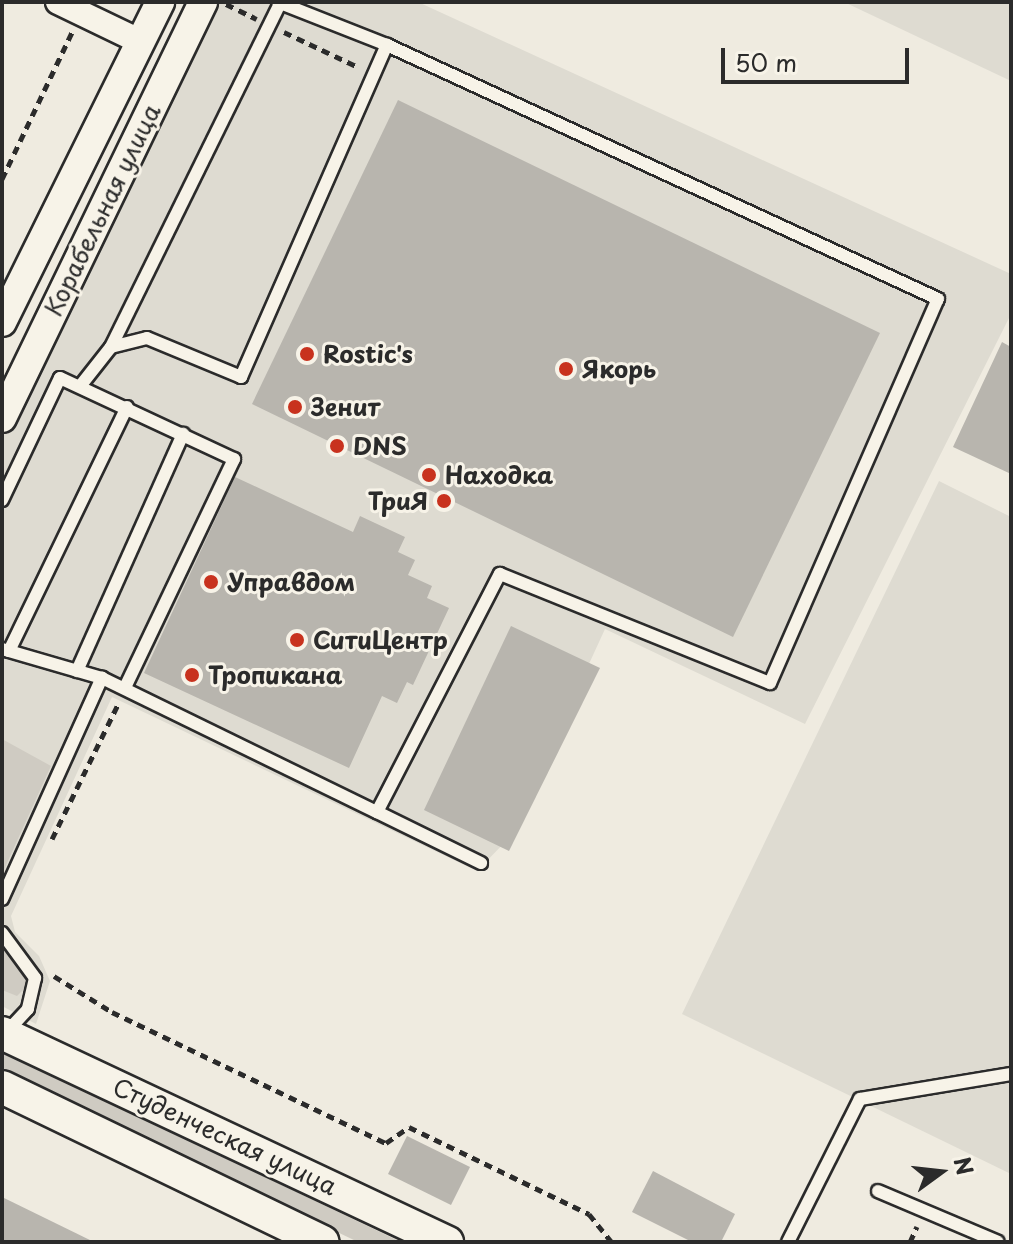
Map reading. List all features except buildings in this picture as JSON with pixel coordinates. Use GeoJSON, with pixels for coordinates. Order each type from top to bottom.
{"type":"FeatureCollection","features":[{"type":"Feature","properties":{"kind":"main road","name":"Студенческая улица"},"geometry":{"type":"LineString","coordinates":[[2,1033],[447,1242]]}},
{"type":"Feature","properties":{"kind":"main road"},"geometry":{"type":"LineString","coordinates":[[2,1087],[323,1242]]}},
{"type":"Feature","properties":{"kind":"street"},"geometry":{"type":"LineString","coordinates":[[58,2],[141,42]]}},
{"type":"Feature","properties":{"kind":"street","name":"Корабельная улица"},"geometry":{"type":"LineString","coordinates":[[2,322],[160,2]]}},
{"type":"Feature","properties":{"kind":"street","name":"Корабельная улица"},"geometry":{"type":"LineString","coordinates":[[2,418],[203,2]]}},
{"type":"Feature","properties":{"kind":"lane"},"geometry":{"type":"LineString","coordinates":[[81,385],[111,347],[279,3],[387,45],[938,299],[770,683],[500,574],[377,812]]}},
{"type":"Feature","properties":{"kind":"lane"},"geometry":{"type":"LineString","coordinates":[[111,347],[147,338],[241,377],[387,45]]}},
{"type":"Feature","properties":{"kind":"lane"},"geometry":{"type":"LineString","coordinates":[[2,500],[60,378],[81,385],[234,459],[125,688]]}},
{"type":"Feature","properties":{"kind":"lane"},"geometry":{"type":"LineString","coordinates":[[127,407],[6,650],[102,678],[125,688],[481,863]]}},
{"type":"Feature","properties":{"kind":"lane"},"geometry":{"type":"LineString","coordinates":[[77,671],[183,434]]}},
{"type":"Feature","properties":{"kind":"lane"},"geometry":{"type":"LineString","coordinates":[[2,899],[102,678]]}},
{"type":"Feature","properties":{"kind":"lane"},"geometry":{"type":"LineString","coordinates":[[2,933],[35,978],[28,1009],[13,1025],[2,1025]]}},
{"type":"Feature","properties":{"kind":"lane"},"geometry":{"type":"LineString","coordinates":[[788,1242],[860,1099],[1011,1074]]}},
{"type":"Feature","properties":{"kind":"lane"},"geometry":{"type":"LineString","coordinates":[[878,1191],[998,1242]]}},
{"type":"Feature","properties":{"kind":"path"},"geometry":{"type":"LineString","coordinates":[[221,2],[374,74]]}},
{"type":"Feature","properties":{"kind":"path"},"geometry":{"type":"LineString","coordinates":[[2,179],[81,13]]}},
{"type":"Feature","properties":{"kind":"path"},"geometry":{"type":"LineString","coordinates":[[46,852],[125,688]]}},
{"type":"Feature","properties":{"kind":"path"},"geometry":{"type":"LineString","coordinates":[[51,969],[57,982],[112,1012],[386,1143],[409,1127],[576,1207],[599,1222],[612,1242]]}},
{"type":"Feature","properties":{"kind":"shaded area"},"geometry":{"type":"Polygon","coordinates":[[[216,2],[418,2],[1011,274],[1011,314],[805,724],[605,629],[509,838],[477,871],[112,697],[11,916],[15,932],[39,956],[50,981],[36,1024],[2,1006],[2,428],[216,2]]]}},
{"type":"Feature","properties":{"kind":"shaded area"},"geometry":{"type":"Polygon","coordinates":[[[844,2],[1011,2],[1011,81],[844,2]]]}},
{"type":"Feature","properties":{"kind":"shaded area"},"geometry":{"type":"Polygon","coordinates":[[[939,481],[1011,517],[1011,1174],[682,1014],[939,481]]]}},
{"type":"Feature","properties":{"kind":"shaded area"},"geometry":{"type":"Polygon","coordinates":[[[2,739],[51,766],[2,874],[2,739]]]}},
{"type":"Feature","properties":{"kind":"shaded area"},"geometry":{"type":"Polygon","coordinates":[[[2,948],[25,978],[27,986],[17,996],[2,990],[2,948]]]}},
{"type":"Feature","properties":{"kind":"shaded area"},"geometry":{"type":"Polygon","coordinates":[[[2,1051],[401,1242],[358,1242],[2,1071],[2,1051]]]}},
{"type":"Feature","properties":{"kind":"place","name":"Rostic's"},"geometry":{"type":"Point","coordinates":[307,354]}},
{"type":"Feature","properties":{"kind":"place","name":"Якорь"},"geometry":{"type":"Point","coordinates":[566,369]}},
{"type":"Feature","properties":{"kind":"place","name":"Зенит"},"geometry":{"type":"Point","coordinates":[295,407]}},
{"type":"Feature","properties":{"kind":"place","name":"DNS"},"geometry":{"type":"Point","coordinates":[337,446]}},
{"type":"Feature","properties":{"kind":"place","name":"Находка"},"geometry":{"type":"Point","coordinates":[429,475]}},
{"type":"Feature","properties":{"kind":"place","name":"ТриЯ"},"geometry":{"type":"Point","coordinates":[444,501]}},
{"type":"Feature","properties":{"kind":"place","name":"Управдом"},"geometry":{"type":"Point","coordinates":[211,582]}},
{"type":"Feature","properties":{"kind":"place","name":"СитиЦентр"},"geometry":{"type":"Point","coordinates":[297,640]}},
{"type":"Feature","properties":{"kind":"place","name":"Тропикана"},"geometry":{"type":"Point","coordinates":[192,675]}}]}
